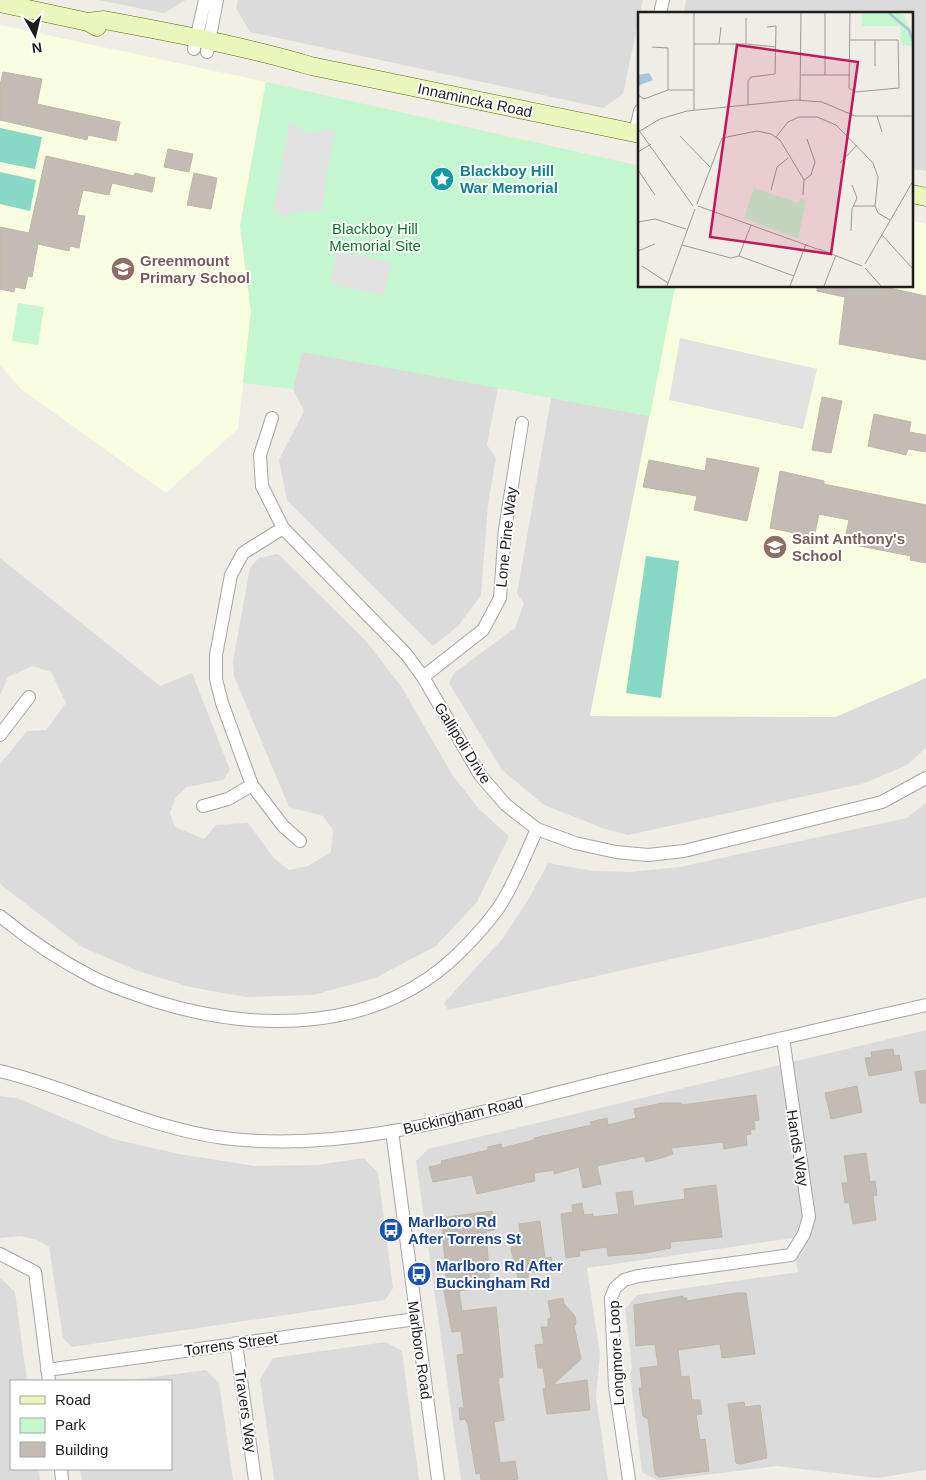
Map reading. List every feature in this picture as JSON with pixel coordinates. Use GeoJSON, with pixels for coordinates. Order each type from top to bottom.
{"type":"FeatureCollection","features":[{"type":"Feature","properties":{"kind":"main road","name":"Innamincka Road"},"geometry":{"type":"LineString","coordinates":[[0,3],[88,22],[101,30],[202,45],[256,62],[311,66],[637,134]]}},
{"type":"Feature","properties":{"kind":"street"},"geometry":{"type":"LineString","coordinates":[[202,45],[205,0]]}},
{"type":"Feature","properties":{"kind":"street"},"geometry":{"type":"LineString","coordinates":[[202,45],[217,0]]}},
{"type":"Feature","properties":{"kind":"street","name":"Gallipoli Drive"},"geometry":{"type":"LineString","coordinates":[[272,418],[260,455],[262,486],[283,528],[406,654],[423,677],[480,775],[506,805],[538,829],[575,843],[616,852],[648,855],[684,850],[882,802],[926,778]]}},
{"type":"Feature","properties":{"kind":"street","name":"Lone Pine Way"},"geometry":{"type":"LineString","coordinates":[[423,677],[483,630],[500,598],[505,529],[522,423]]}},
{"type":"Feature","properties":{"kind":"street"},"geometry":{"type":"LineString","coordinates":[[283,528],[243,553],[230,575],[216,655],[216,679],[222,703],[252,785],[283,826],[300,841]]}},
{"type":"Feature","properties":{"kind":"street"},"geometry":{"type":"LineString","coordinates":[[0,735],[29,697]]}},
{"type":"Feature","properties":{"kind":"street"},"geometry":{"type":"LineString","coordinates":[[203,806],[228,799],[252,785]]}},
{"type":"Feature","properties":{"kind":"street"},"geometry":{"type":"LineString","coordinates":[[0,916],[59,959],[96,979],[190,1012],[246,1020],[299,1022],[342,1016],[386,1001],[425,980],[459,953],[500,906],[538,829]]}},
{"type":"Feature","properties":{"kind":"street","name":"Buckingham Road"},"geometry":{"type":"LineString","coordinates":[[0,1071],[165,1126],[223,1138],[279,1142],[332,1139],[392,1132],[926,1005]]}},
{"type":"Feature","properties":{"kind":"street","name":"Hands Way"},"geometry":{"type":"LineString","coordinates":[[783,1038],[809,1217],[804,1234],[791,1255]]}},
{"type":"Feature","properties":{"kind":"street","name":"Marlboro Road"},"geometry":{"type":"LineString","coordinates":[[392,1132],[438,1480]]}},
{"type":"Feature","properties":{"kind":"street"},"geometry":{"type":"LineString","coordinates":[[0,1254],[35,1272],[48,1376]]}},
{"type":"Feature","properties":{"kind":"street","name":"Longmore Loop"},"geometry":{"type":"LineString","coordinates":[[629,1480],[615,1386],[615,1347],[611,1310],[611,1298],[615,1288],[624,1280],[638,1276],[791,1255]]}},
{"type":"Feature","properties":{"kind":"street","name":"Torrens Street"},"geometry":{"type":"LineString","coordinates":[[48,1376],[236,1343],[416,1319]]}},
{"type":"Feature","properties":{"kind":"street","name":"Travers Way"},"geometry":{"type":"LineString","coordinates":[[236,1343],[255,1480]]}},
{"type":"Feature","properties":{"kind":"shaded area"},"geometry":{"type":"Polygon","coordinates":[[[98,0],[186,0],[164,13],[98,0]]]}},
{"type":"Feature","properties":{"kind":"shaded area"},"geometry":{"type":"Polygon","coordinates":[[[238,0],[643,0],[640,12],[638,12],[638,24],[623,94],[603,108],[250,32],[236,8],[238,0]]]}},
{"type":"Feature","properties":{"kind":"shaded area"},"geometry":{"type":"Polygon","coordinates":[[[686,0],[926,0],[926,171],[914,169],[914,12],[684,12],[686,0]]]}},
{"type":"Feature","properties":{"kind":"shaded area","name":"Greenmount Primary School"},"geometry":{"type":"Polygon","coordinates":[[[0,25],[266,82],[240,226],[251,312],[238,429],[166,493],[21,389],[0,365],[0,25]]]}},
{"type":"Feature","properties":{"kind":"shaded area"},"geometry":{"type":"Polygon","coordinates":[[[290,121],[303,131],[311,133],[326,129],[335,131],[321,212],[297,212],[284,216],[273,210],[290,121]]]}},
{"type":"Feature","properties":{"kind":"shaded area","name":"Saint Anthony's School"},"geometry":{"type":"Polygon","coordinates":[[[914,221],[926,224],[926,678],[835,717],[590,716],[675,288],[914,288],[914,221]]]}},
{"type":"Feature","properties":{"kind":"shaded area"},"geometry":{"type":"Polygon","coordinates":[[[336,251],[391,262],[384,295],[331,284],[336,251]]]}},
{"type":"Feature","properties":{"kind":"shaded area"},"geometry":{"type":"Polygon","coordinates":[[[680,338],[817,369],[803,429],[669,400],[680,338]]]}},
{"type":"Feature","properties":{"kind":"shaded area"},"geometry":{"type":"Polygon","coordinates":[[[302,351],[498,387],[487,445],[496,458],[488,505],[481,595],[458,626],[433,646],[287,500],[279,460],[304,411],[293,389],[302,351]]]}},
{"type":"Feature","properties":{"kind":"shaded area"},"geometry":{"type":"Polygon","coordinates":[[[551,398],[650,416],[590,716],[835,717],[926,678],[926,748],[907,765],[865,783],[628,835],[605,829],[544,805],[502,770],[449,683],[454,673],[515,628],[524,603],[517,594],[551,398]]]}},
{"type":"Feature","properties":{"kind":"shaded area"},"geometry":{"type":"Polygon","coordinates":[[[278,554],[366,641],[401,686],[453,776],[480,810],[509,836],[477,902],[436,946],[375,978],[313,995],[246,997],[190,987],[138,971],[82,947],[0,884],[0,764],[27,731],[46,730],[66,703],[51,672],[32,666],[8,677],[0,695],[0,558],[160,686],[192,673],[230,770],[223,780],[187,787],[176,797],[170,813],[175,827],[204,839],[216,825],[248,823],[274,858],[289,870],[308,866],[331,852],[333,830],[323,816],[289,807],[234,676],[233,661],[250,568],[259,558],[278,554]]]}},
{"type":"Feature","properties":{"kind":"shaded area"},"geometry":{"type":"Polygon","coordinates":[[[926,803],[926,897],[751,941],[448,1010],[444,1003],[503,938],[528,900],[548,863],[593,871],[631,872],[680,867],[907,818],[926,803]]]}},
{"type":"Feature","properties":{"kind":"shaded area"},"geometry":{"type":"Polygon","coordinates":[[[926,1030],[926,1470],[878,1478],[777,1466],[665,1480],[657,1480],[642,1472],[630,1374],[632,1367],[625,1309],[637,1295],[798,1272],[793,1238],[587,1268],[600,1355],[596,1396],[608,1480],[461,1480],[416,1161],[428,1149],[926,1030]]]}},
{"type":"Feature","properties":{"kind":"shaded area"},"geometry":{"type":"Polygon","coordinates":[[[0,1096],[17,1098],[113,1139],[179,1154],[255,1166],[317,1165],[364,1158],[378,1173],[393,1288],[385,1300],[72,1347],[63,1338],[49,1247],[37,1240],[21,1236],[0,1238],[0,1096]]]}},
{"type":"Feature","properties":{"kind":"shaded area"},"geometry":{"type":"Polygon","coordinates":[[[0,1278],[15,1292],[27,1380],[10,1380],[10,1470],[39,1470],[40,1480],[0,1480],[0,1278]]]}},
{"type":"Feature","properties":{"kind":"shaded area"},"geometry":{"type":"Polygon","coordinates":[[[386,1342],[402,1351],[419,1480],[274,1480],[260,1379],[273,1358],[386,1342]]]}},
{"type":"Feature","properties":{"kind":"shaded area"},"geometry":{"type":"Polygon","coordinates":[[[206,1370],[219,1383],[233,1480],[82,1480],[80,1470],[172,1470],[172,1380],[131,1380],[206,1370]]]}},
{"type":"Feature","properties":{"kind":"green space","name":"Blackboy Hill Memorial Site"},"geometry":{"type":"Polygon","coordinates":[[[266,82],[638,166],[638,288],[675,288],[650,416],[302,352],[293,389],[243,383],[251,312],[240,226],[266,82]]]}},
{"type":"Feature","properties":{"kind":"green space"},"geometry":{"type":"Polygon","coordinates":[[[0,128],[42,137],[35,169],[0,162],[0,128]]]}},
{"type":"Feature","properties":{"kind":"green space"},"geometry":{"type":"Polygon","coordinates":[[[0,172],[36,180],[30,211],[0,204],[0,172]]]}},
{"type":"Feature","properties":{"kind":"green space"},"geometry":{"type":"Polygon","coordinates":[[[18,303],[44,307],[38,345],[12,341],[18,303]]]}},
{"type":"Feature","properties":{"kind":"green space"},"geometry":{"type":"Polygon","coordinates":[[[646,556],[679,561],[661,698],[626,693],[646,556]]]}},
{"type":"Feature","properties":{"kind":"building"},"geometry":{"type":"Polygon","coordinates":[[[3,72],[42,79],[37,104],[120,122],[116,141],[88,135],[87,140],[0,120],[0,85],[3,72]]]}},
{"type":"Feature","properties":{"kind":"building"},"geometry":{"type":"Polygon","coordinates":[[[168,149],[193,154],[189,172],[164,167],[168,149]]]}},
{"type":"Feature","properties":{"kind":"building"},"geometry":{"type":"Polygon","coordinates":[[[46,156],[134,176],[135,173],[155,178],[152,192],[112,183],[109,195],[83,190],[77,215],[85,216],[79,248],[70,246],[69,251],[38,244],[32,277],[28,276],[25,289],[15,287],[14,292],[0,289],[0,227],[29,233],[46,156]]]}},
{"type":"Feature","properties":{"kind":"building"},"geometry":{"type":"Polygon","coordinates":[[[194,173],[217,178],[211,209],[187,205],[194,173]]]}},
{"type":"Feature","properties":{"kind":"building"},"geometry":{"type":"Polygon","coordinates":[[[817,288],[889,288],[926,296],[926,360],[839,344],[845,297],[817,291],[817,288]]]}},
{"type":"Feature","properties":{"kind":"building"},"geometry":{"type":"Polygon","coordinates":[[[822,397],[842,401],[831,453],[812,450],[822,397]]]}},
{"type":"Feature","properties":{"kind":"building"},"geometry":{"type":"Polygon","coordinates":[[[874,414],[911,422],[909,432],[926,435],[926,452],[908,449],[906,455],[868,446],[874,414]]]}},
{"type":"Feature","properties":{"kind":"building"},"geometry":{"type":"Polygon","coordinates":[[[707,458],[759,468],[747,521],[694,510],[697,496],[643,487],[649,460],[705,471],[707,458]]]}},
{"type":"Feature","properties":{"kind":"building"},"geometry":{"type":"Polygon","coordinates":[[[780,471],[824,481],[824,484],[926,505],[926,563],[910,560],[911,556],[844,543],[849,520],[819,514],[814,537],[770,528],[780,471]]]}},
{"type":"Feature","properties":{"kind":"building"},"geometry":{"type":"Polygon","coordinates":[[[893,1049],[894,1056],[899,1055],[902,1070],[869,1076],[865,1058],[872,1057],[871,1052],[893,1049]]]}},
{"type":"Feature","properties":{"kind":"building"},"geometry":{"type":"Polygon","coordinates":[[[926,1070],[926,1103],[920,1103],[915,1072],[926,1070]]]}},
{"type":"Feature","properties":{"kind":"building"},"geometry":{"type":"Polygon","coordinates":[[[857,1086],[862,1112],[831,1119],[825,1093],[857,1086]]]}},
{"type":"Feature","properties":{"kind":"building"},"geometry":{"type":"Polygon","coordinates":[[[756,1095],[759,1120],[754,1121],[755,1129],[750,1130],[751,1134],[746,1135],[747,1145],[724,1149],[723,1142],[671,1148],[673,1154],[646,1162],[644,1156],[597,1166],[601,1184],[583,1188],[579,1167],[554,1174],[554,1170],[534,1173],[535,1181],[477,1194],[472,1175],[433,1182],[429,1167],[442,1164],[441,1161],[488,1150],[488,1147],[501,1144],[502,1148],[534,1140],[534,1138],[591,1125],[590,1122],[607,1118],[608,1125],[636,1118],[634,1109],[662,1103],[681,1103],[682,1105],[756,1095]]]}},
{"type":"Feature","properties":{"kind":"building"},"geometry":{"type":"Polygon","coordinates":[[[866,1153],[870,1182],[875,1181],[877,1195],[873,1196],[876,1220],[853,1224],[849,1202],[845,1203],[842,1183],[848,1183],[844,1156],[866,1153]]]}},
{"type":"Feature","properties":{"kind":"building"},"geometry":{"type":"Polygon","coordinates":[[[716,1185],[722,1237],[670,1242],[671,1248],[645,1253],[608,1256],[607,1247],[579,1251],[580,1256],[566,1258],[561,1214],[573,1212],[572,1205],[582,1203],[584,1215],[593,1214],[593,1217],[619,1214],[616,1193],[632,1191],[634,1206],[685,1199],[684,1189],[716,1185]]]}},
{"type":"Feature","properties":{"kind":"building"},"geometry":{"type":"Polygon","coordinates":[[[492,1211],[495,1230],[486,1231],[490,1286],[459,1291],[462,1311],[496,1307],[503,1377],[498,1378],[504,1420],[494,1422],[500,1463],[515,1461],[518,1479],[512,1480],[481,1480],[480,1473],[476,1474],[468,1425],[465,1419],[460,1420],[459,1408],[464,1408],[457,1355],[464,1354],[461,1331],[452,1332],[442,1281],[447,1280],[442,1262],[445,1261],[441,1218],[492,1211]]]}},
{"type":"Feature","properties":{"kind":"building"},"geometry":{"type":"Polygon","coordinates":[[[540,1221],[545,1258],[551,1257],[553,1269],[528,1273],[529,1277],[518,1278],[511,1249],[512,1234],[520,1233],[519,1224],[540,1221]]]}},
{"type":"Feature","properties":{"kind":"building"},"geometry":{"type":"Polygon","coordinates":[[[746,1293],[755,1354],[722,1358],[720,1344],[678,1350],[681,1377],[689,1376],[692,1400],[700,1400],[702,1414],[696,1415],[700,1440],[705,1439],[709,1471],[659,1477],[655,1474],[648,1419],[643,1416],[639,1388],[642,1388],[640,1368],[658,1366],[655,1344],[636,1346],[634,1305],[683,1296],[683,1298],[687,1298],[687,1301],[746,1293]]]}},
{"type":"Feature","properties":{"kind":"building"},"geometry":{"type":"Polygon","coordinates":[[[563,1298],[564,1304],[575,1316],[576,1324],[574,1326],[581,1359],[553,1385],[587,1380],[590,1410],[547,1414],[543,1389],[546,1388],[543,1368],[538,1368],[535,1345],[544,1344],[541,1327],[548,1327],[548,1319],[551,1317],[548,1301],[563,1298]]]}},
{"type":"Feature","properties":{"kind":"building"},"geometry":{"type":"Polygon","coordinates":[[[744,1402],[745,1407],[760,1405],[767,1458],[741,1464],[736,1463],[728,1404],[744,1402]]]}},
{"type":"Feature","properties":{"kind":"place","name":"Blackboy Hill War Memorial"},"geometry":{"type":"Point","coordinates":[442,179]}},
{"type":"Feature","properties":{"kind":"place","name":"Greenmount Primary School"},"geometry":{"type":"Point","coordinates":[123,269]}},
{"type":"Feature","properties":{"kind":"place","name":"Saint Anthony's School"},"geometry":{"type":"Point","coordinates":[775,547]}},
{"type":"Feature","properties":{"kind":"place","name":"Marlboro Rd After Torrens St"},"geometry":{"type":"Point","coordinates":[391,1230]}},
{"type":"Feature","properties":{"kind":"place","name":"Marlboro Rd After Buckingham Rd"},"geometry":{"type":"Point","coordinates":[419,1274]}}]}
